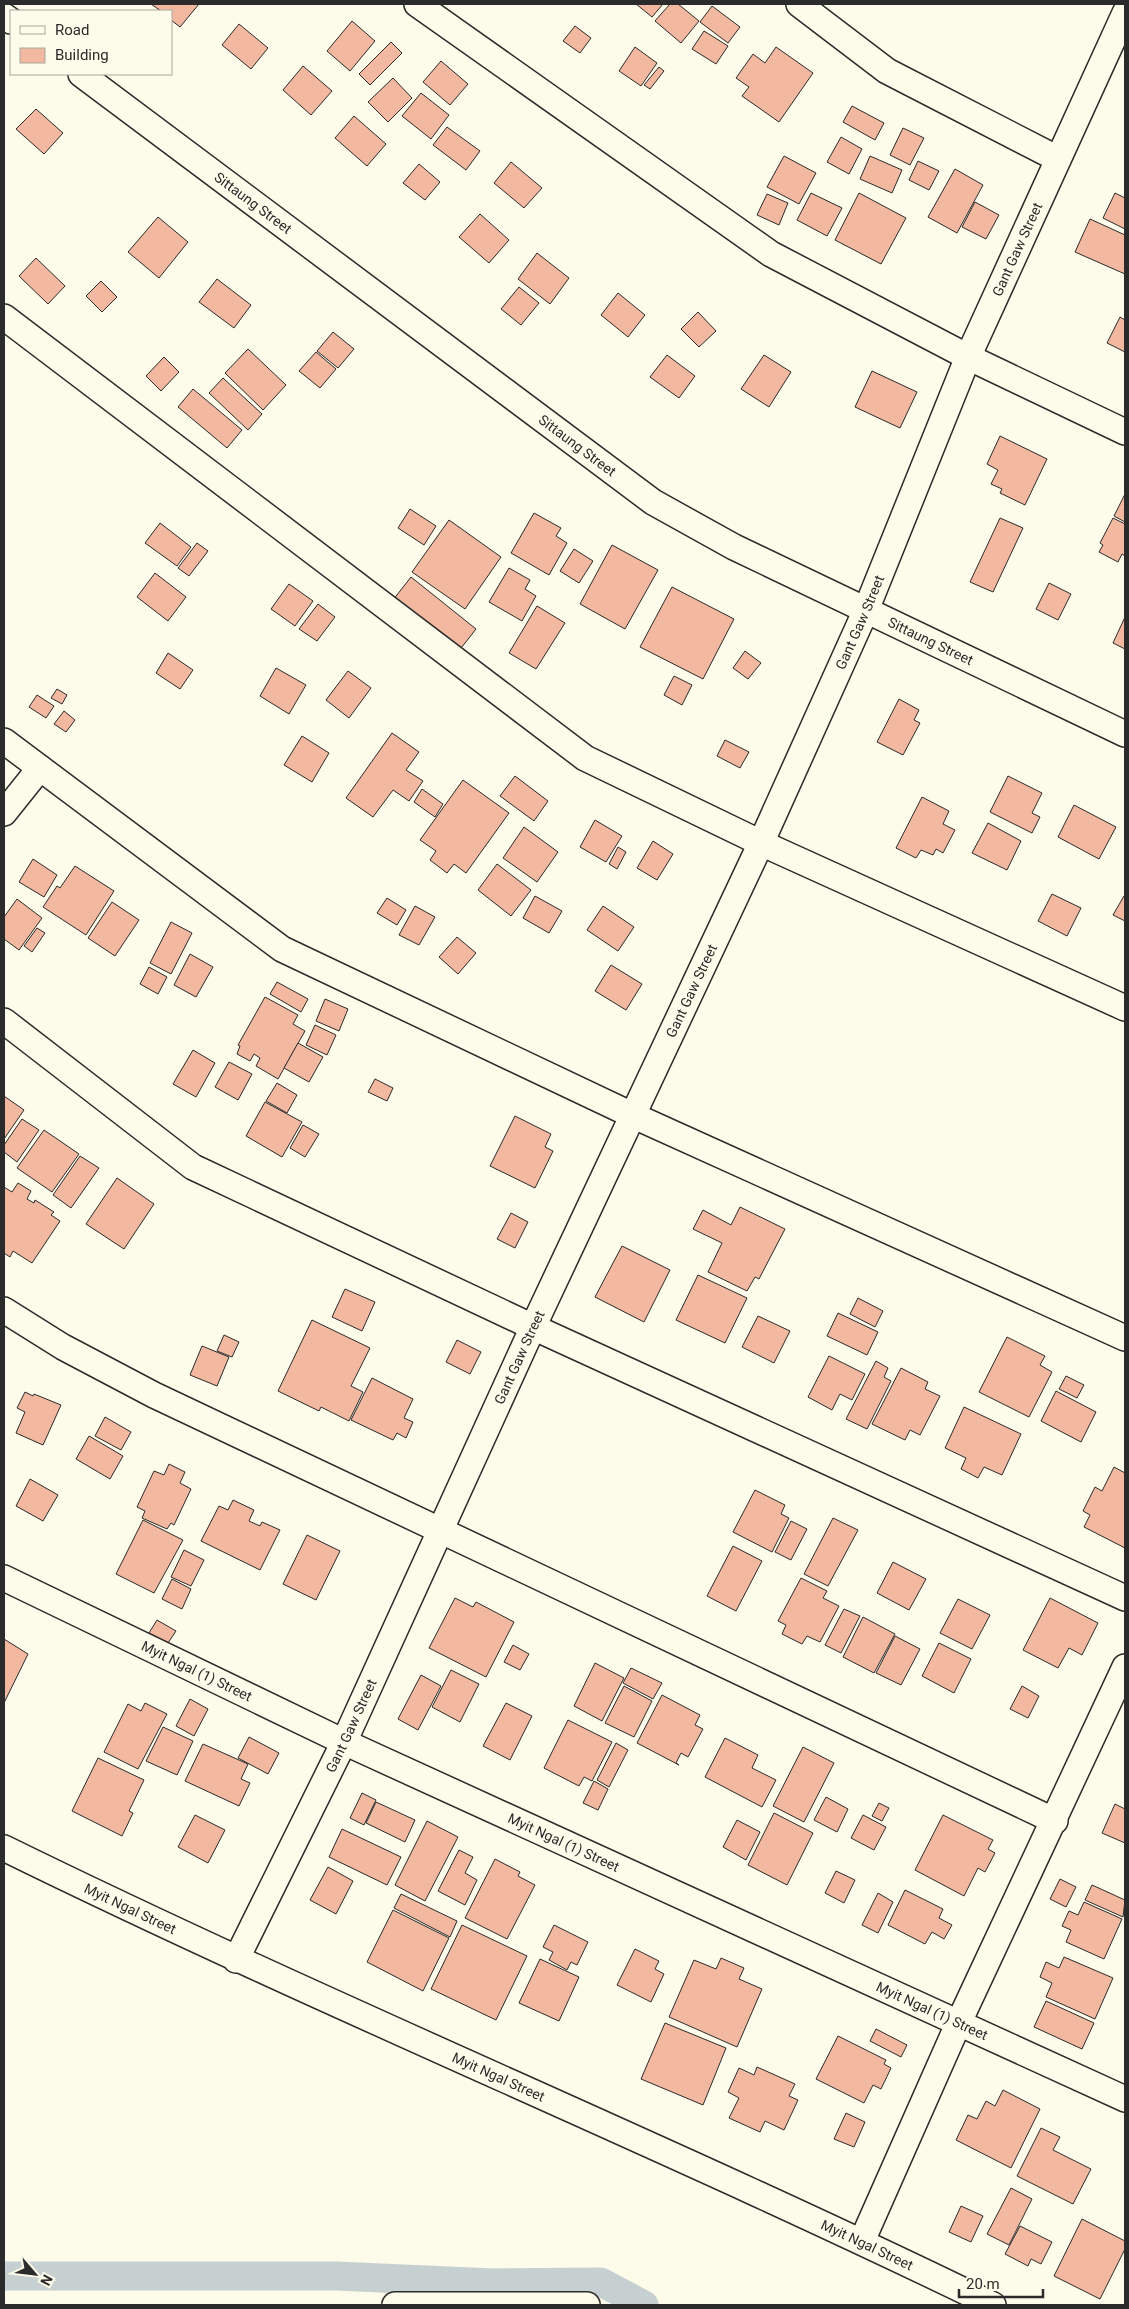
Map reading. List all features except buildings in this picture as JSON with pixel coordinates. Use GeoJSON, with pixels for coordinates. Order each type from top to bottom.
{"type":"FeatureCollection","features":[{"type":"Feature","properties":{"kind":"street"},"geometry":{"type":"LineString","coordinates":[[417,4],[771,254],[968,358],[1125,432]]}},
{"type":"Feature","properties":{"kind":"street"},"geometry":{"type":"LineString","coordinates":[[799,4],[887,71],[1058,159]]}},
{"type":"Feature","properties":{"kind":"street","name":"Gant Gaw Street"},"geometry":{"type":"LineString","coordinates":[[236,1960],[344,1742],[533,1327],[760,843],[866,610],[968,358],[1125,13]]}},
{"type":"Feature","properties":{"kind":"street","name":"Sittaung Street"},"geometry":{"type":"LineString","coordinates":[[82,75],[653,502],[734,547],[1125,734]]}},
{"type":"Feature","properties":{"kind":"street"},"geometry":{"type":"LineString","coordinates":[[4,317],[585,758],[760,843],[1125,1008]]}},
{"type":"Feature","properties":{"kind":"street"},"geometry":{"type":"LineString","coordinates":[[4,741],[282,949],[632,1115],[1125,1338]]}},
{"type":"Feature","properties":{"kind":"street"},"geometry":{"type":"LineString","coordinates":[[4,813],[40,768]]}},
{"type":"Feature","properties":{"kind":"street"},"geometry":{"type":"LineString","coordinates":[[4,1021],[193,1167],[533,1327],[1125,1598]]}},
{"type":"Feature","properties":{"kind":"street"},"geometry":{"type":"LineString","coordinates":[[4,1310],[63,1346],[154,1395],[1055,1821]]}},
{"type":"Feature","properties":{"kind":"street","name":"Myit Ngal (1) Street"},"geometry":{"type":"LineString","coordinates":[[4,1578],[344,1742],[1125,2099]]}},
{"type":"Feature","properties":{"kind":"street"},"geometry":{"type":"LineString","coordinates":[[862,2242],[959,2022],[1055,1821],[1125,1667]]}},
{"type":"Feature","properties":{"kind":"street","name":"Myit Ngal Street"},"geometry":{"type":"LineString","coordinates":[[4,1848],[236,1960],[862,2242],[993,2305]]}},
{"type":"Feature","properties":{"kind":"street"},"geometry":{"type":"LineString","coordinates":[[395,2305],[587,2305]]}},
{"type":"Feature","properties":{"kind":"waterway"},"geometry":{"type":"LineString","coordinates":[[4,2276],[336,2276],[493,2283],[601,2282],[644,2305]]}}]}
